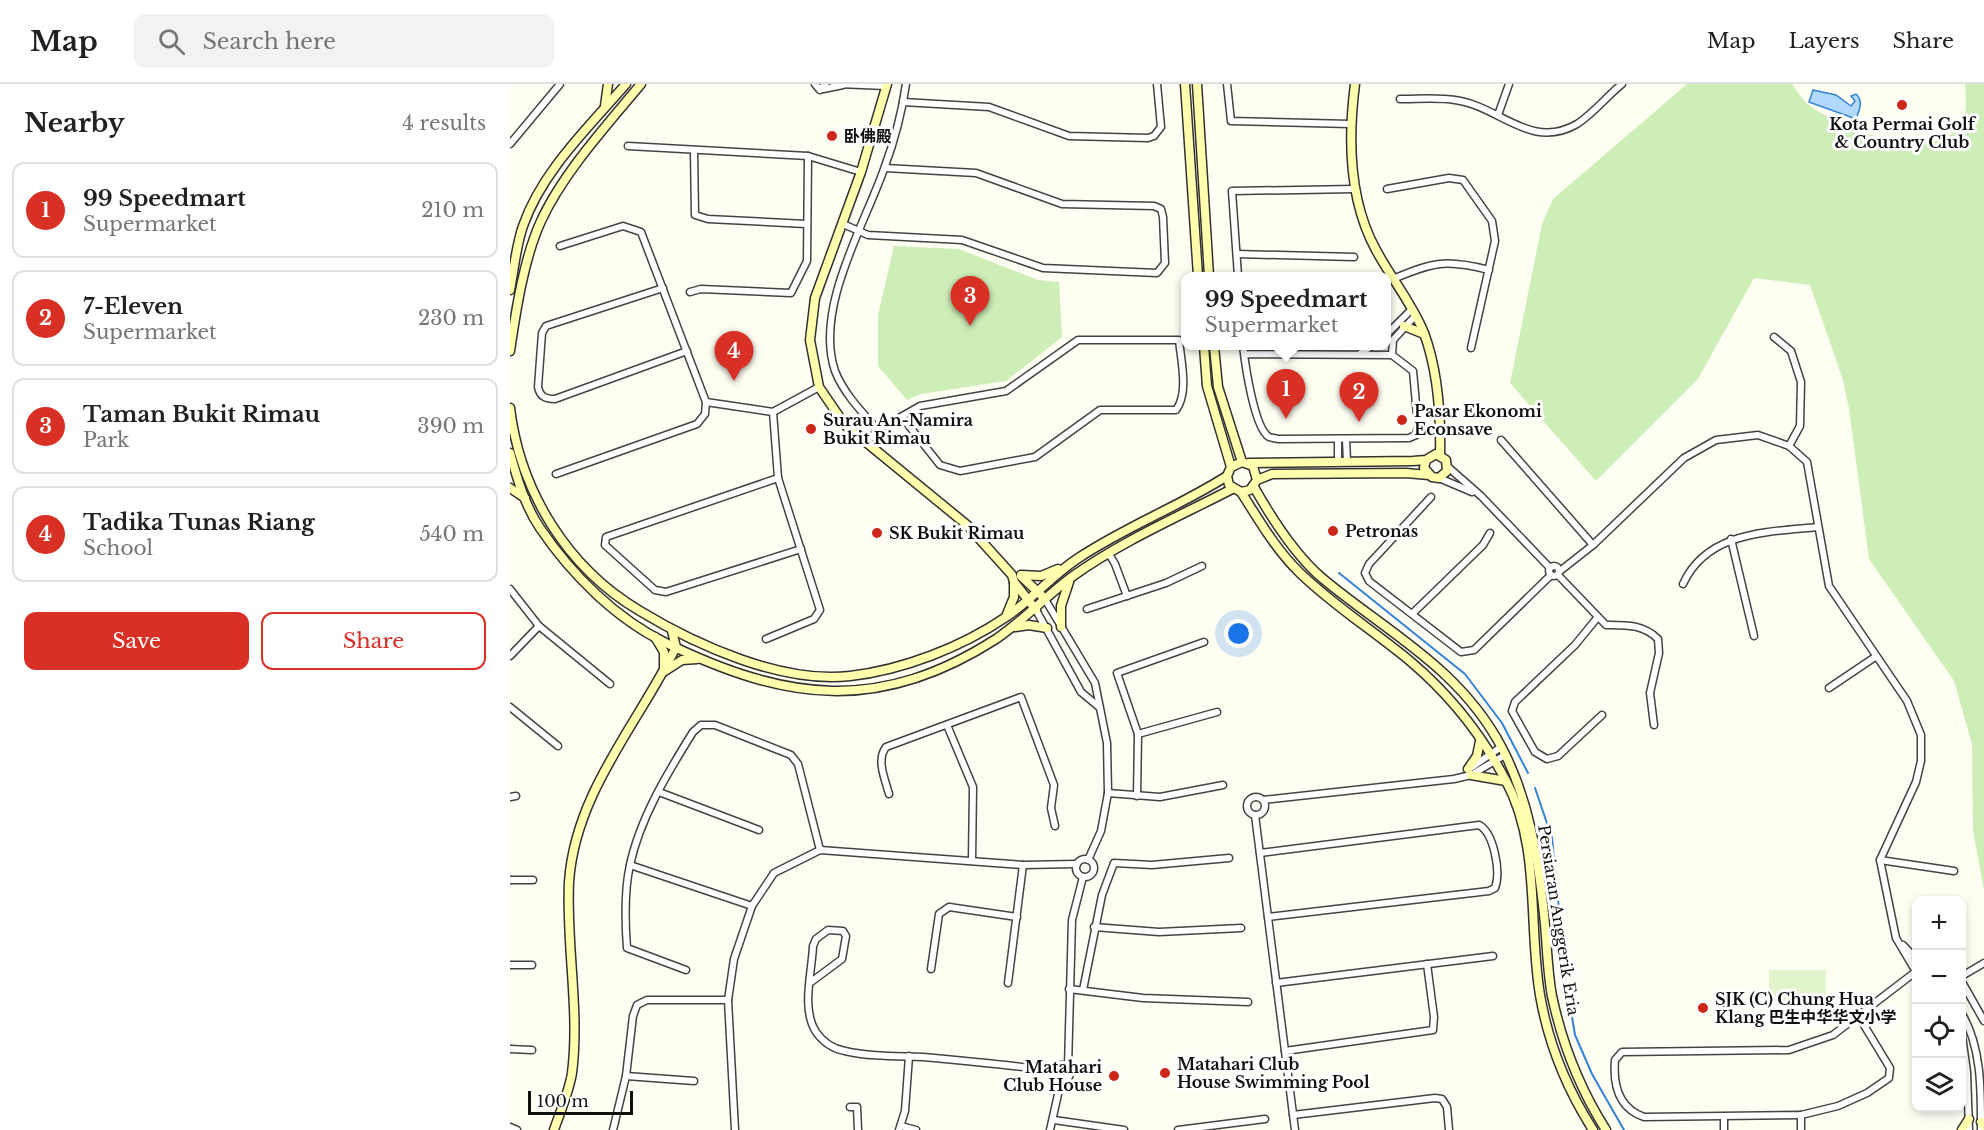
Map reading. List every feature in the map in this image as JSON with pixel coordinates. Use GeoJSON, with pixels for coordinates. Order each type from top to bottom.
{"type":"FeatureCollection","features":[{"type":"Feature","properties":{"kind":"main road"},"geometry":{"type":"LineString","coordinates":[[604,109],[608,84]]}},
{"type":"Feature","properties":{"kind":"main road"},"geometry":{"type":"LineString","coordinates":[[510,351],[524,278],[540,222],[560,187],[641,84]]}},
{"type":"Feature","properties":{"kind":"main road"},"geometry":{"type":"LineString","coordinates":[[1185,84],[1198,272]]}},
{"type":"Feature","properties":{"kind":"main road"},"geometry":{"type":"LineString","coordinates":[[1197,84],[1209,272]]}},
{"type":"Feature","properties":{"kind":"main road"},"geometry":{"type":"LineString","coordinates":[[1355,84],[1350,124],[1355,189],[1374,248],[1389,272]]}},
{"type":"Feature","properties":{"kind":"main road"},"geometry":{"type":"LineString","coordinates":[[510,290],[522,228],[552,172],[624,85],[633,94]]}},
{"type":"Feature","properties":{"kind":"main road"},"geometry":{"type":"LineString","coordinates":[[887,85],[861,172],[823,272],[812,311],[812,357],[819,387],[846,425],[967,525],[1016,577],[1038,592],[1046,601]]}},
{"type":"Feature","properties":{"kind":"main road"},"geometry":{"type":"LineString","coordinates":[[1391,276],[1414,312],[1424,335],[1436,379],[1439,429],[1433,457],[1424,468],[1428,475]]}},
{"type":"Feature","properties":{"kind":"main road"},"geometry":{"type":"LineString","coordinates":[[1404,326],[1424,335]]}},
{"type":"Feature","properties":{"kind":"main road"},"geometry":{"type":"LineString","coordinates":[[510,408],[517,474],[548,521],[588,570],[617,596],[672,631],[744,660],[784,671],[849,676],[924,656],[967,639],[1005,617],[1029,600],[1066,566],[1121,531],[1180,503],[1227,476],[1231,467],[1207,386],[1204,350]]}},
{"type":"Feature","properties":{"kind":"main road"},"geometry":{"type":"LineString","coordinates":[[1214,350],[1218,387],[1245,463],[1256,470],[1256,484]]}},
{"type":"Feature","properties":{"kind":"main road"},"geometry":{"type":"LineString","coordinates":[[510,453],[525,499],[540,528],[598,596],[654,637],[704,660],[742,676],[784,687],[819,691],[868,690],[924,675],[979,649],[1036,610],[1072,576],[1109,554],[1237,490],[1256,484],[1272,474],[1406,473],[1439,478],[1445,474],[1448,467],[1446,460],[1433,457],[1245,463],[1231,467]]}},
{"type":"Feature","properties":{"kind":"main road"},"geometry":{"type":"LineString","coordinates":[[1227,476],[1237,490]]}},
{"type":"Feature","properties":{"kind":"main road","name":"Persiaran Anggerik Eria"},"geometry":{"type":"LineString","coordinates":[[1256,484],[1286,538],[1314,570],[1452,678],[1503,751],[1519,789],[1535,843],[1550,979],[1558,1018],[1575,1074],[1606,1130]]}},
{"type":"Feature","properties":{"kind":"main road"},"geometry":{"type":"LineString","coordinates":[[510,488],[525,499]]}},
{"type":"Feature","properties":{"kind":"main road","name":"Persiaran Anggerik Eria"},"geometry":{"type":"LineString","coordinates":[[1237,490],[1299,572],[1434,683],[1456,705],[1493,757],[1518,809],[1529,859],[1540,996],[1564,1077],[1593,1130]]}},
{"type":"Feature","properties":{"kind":"main road"},"geometry":{"type":"LineString","coordinates":[[1016,577],[1041,576],[1066,566]]}},
{"type":"Feature","properties":{"kind":"main road"},"geometry":{"type":"LineString","coordinates":[[580,576],[588,570]]}},
{"type":"Feature","properties":{"kind":"main road"},"geometry":{"type":"LineString","coordinates":[[1061,627],[1061,606],[1072,576]]}},
{"type":"Feature","properties":{"kind":"main road"},"geometry":{"type":"LineString","coordinates":[[1016,577],[1036,610]]}},
{"type":"Feature","properties":{"kind":"main road"},"geometry":{"type":"LineString","coordinates":[[1005,617],[1014,597],[1016,577]]}},
{"type":"Feature","properties":{"kind":"main road"},"geometry":{"type":"LineString","coordinates":[[1010,628],[1029,625],[1047,628]]}},
{"type":"Feature","properties":{"kind":"main road"},"geometry":{"type":"LineString","coordinates":[[554,1130],[572,1076],[574,1040],[569,882],[576,840],[593,790],[663,673],[676,647],[672,631]]}},
{"type":"Feature","properties":{"kind":"main road"},"geometry":{"type":"LineString","coordinates":[[654,637],[664,652],[663,673]]}},
{"type":"Feature","properties":{"kind":"main road"},"geometry":{"type":"LineString","coordinates":[[663,673],[682,660],[704,660]]}},
{"type":"Feature","properties":{"kind":"main road"},"geometry":{"type":"LineString","coordinates":[[1480,741],[1477,756],[1467,773],[1506,781]]}},
{"type":"Feature","properties":{"kind":"main road"},"geometry":{"type":"LineString","coordinates":[[1962,1130],[1969,1119]]}},
{"type":"Feature","properties":{"kind":"street"},"geometry":{"type":"LineString","coordinates":[[510,144],[560,84]]}},
{"type":"Feature","properties":{"kind":"street"},"geometry":{"type":"LineString","coordinates":[[814,84],[816,89],[841,85],[887,85]]}},
{"type":"Feature","properties":{"kind":"street"},"geometry":{"type":"LineString","coordinates":[[878,430],[847,394],[836,371],[831,354],[832,316],[858,232],[885,168],[906,84]]}},
{"type":"Feature","properties":{"kind":"street"},"geometry":{"type":"LineString","coordinates":[[903,102],[989,107],[1069,136],[1148,138],[1154,136],[1161,127],[1157,84]]}},
{"type":"Feature","properties":{"kind":"street"},"geometry":{"type":"LineString","coordinates":[[1227,84],[1231,121],[1350,124]]}},
{"type":"Feature","properties":{"kind":"street"},"geometry":{"type":"LineString","coordinates":[[1498,115],[1509,84]]}},
{"type":"Feature","properties":{"kind":"street"},"geometry":{"type":"LineString","coordinates":[[1400,99],[1455,100],[1498,115],[1528,131],[1552,132],[1578,123],[1622,84]]}},
{"type":"Feature","properties":{"kind":"street"},"geometry":{"type":"LineString","coordinates":[[628,146],[808,156],[861,172]]}},
{"type":"Feature","properties":{"kind":"street"},"geometry":{"type":"LineString","coordinates":[[694,151],[695,215],[708,219],[806,224]]}},
{"type":"Feature","properties":{"kind":"street"},"geometry":{"type":"LineString","coordinates":[[690,292],[701,289],[790,293],[807,261],[808,156]]}},
{"type":"Feature","properties":{"kind":"street"},"geometry":{"type":"LineString","coordinates":[[843,224],[868,235],[962,240],[1043,268],[1157,273],[1166,263],[1164,217],[1161,209],[1154,206],[1062,204],[976,173],[885,168]]}},
{"type":"Feature","properties":{"kind":"street"},"geometry":{"type":"LineString","coordinates":[[1387,189],[1449,178],[1463,180],[1492,221],[1495,241],[1471,348]]}},
{"type":"Feature","properties":{"kind":"street"},"geometry":{"type":"LineString","coordinates":[[1238,272],[1232,191],[1355,189]]}},
{"type":"Feature","properties":{"kind":"street"},"geometry":{"type":"LineString","coordinates":[[556,474],[697,424],[705,414],[706,402],[641,232],[623,226],[560,246]]}},
{"type":"Feature","properties":{"kind":"street"},"geometry":{"type":"LineString","coordinates":[[1237,254],[1353,257]]}},
{"type":"Feature","properties":{"kind":"street"},"geometry":{"type":"LineString","coordinates":[[1393,279],[1431,264],[1458,262],[1489,270]]}},
{"type":"Feature","properties":{"kind":"street"},"geometry":{"type":"LineString","coordinates":[[663,288],[546,326],[542,333],[538,387],[540,394],[547,399],[555,399],[687,351]]}},
{"type":"Feature","properties":{"kind":"street"},"geometry":{"type":"LineString","coordinates":[[1392,355],[1393,340],[1414,312]]}},
{"type":"Feature","properties":{"kind":"street"},"geometry":{"type":"LineString","coordinates":[[1391,331],[1414,312]]}},
{"type":"Feature","properties":{"kind":"street"},"geometry":{"type":"LineString","coordinates":[[1774,337],[1791,351],[1801,382],[1800,426],[1789,446]]}},
{"type":"Feature","properties":{"kind":"street"},"geometry":{"type":"LineString","coordinates":[[866,443],[878,430],[920,406],[1006,391],[1078,340],[1172,338],[1179,340],[1183,393],[1181,403],[1176,410],[1100,410],[1035,457],[960,471],[940,465],[902,417]]}},
{"type":"Feature","properties":{"kind":"street"},"geometry":{"type":"LineString","coordinates":[[1244,350],[1244,354],[1249,380],[1263,430],[1269,436],[1278,439],[1346,439],[1410,438],[1416,435],[1417,398],[1413,371],[1392,355],[1244,354]]}},
{"type":"Feature","properties":{"kind":"street"},"geometry":{"type":"LineString","coordinates":[[1360,354],[1365,350]]}},
{"type":"Feature","properties":{"kind":"street"},"geometry":{"type":"LineString","coordinates":[[706,402],[773,412],[819,387]]}},
{"type":"Feature","properties":{"kind":"street"},"geometry":{"type":"LineString","coordinates":[[766,639],[814,619],[819,615],[820,605],[778,478],[773,412]]}},
{"type":"Feature","properties":{"kind":"street"},"geometry":{"type":"LineString","coordinates":[[1431,497],[1369,564],[1365,573],[1370,581],[1461,652],[1470,652],[1555,572],[1593,545],[1684,458],[1698,448],[1716,440],[1758,435],[1789,446],[1807,462],[1829,586],[1915,716],[1922,748],[1916,782],[1880,860],[1896,938],[1912,966]]}},
{"type":"Feature","properties":{"kind":"street"},"geometry":{"type":"LineString","coordinates":[[1338,439],[1343,461]]}},
{"type":"Feature","properties":{"kind":"street"},"geometry":{"type":"LineString","coordinates":[[1343,461],[1346,439]]}},
{"type":"Feature","properties":{"kind":"street"},"geometry":{"type":"LineString","coordinates":[[1501,440],[1593,545]]}},
{"type":"Feature","properties":{"kind":"street"},"geometry":{"type":"LineString","coordinates":[[1448,467],[1481,496],[1597,618],[1606,625],[1635,626],[1647,630],[1658,639],[1659,653],[1650,693],[1654,725]]}},
{"type":"Feature","properties":{"kind":"street"},"geometry":{"type":"LineString","coordinates":[[778,478],[606,537],[604,545],[655,590],[666,592],[801,549]]}},
{"type":"Feature","properties":{"kind":"street"},"geometry":{"type":"LineString","coordinates":[[1439,478],[1481,496]]}},
{"type":"Feature","properties":{"kind":"street"},"geometry":{"type":"LineString","coordinates":[[1683,584],[1688,572],[1714,548],[1731,539],[1754,533],[1818,527]]}},
{"type":"Feature","properties":{"kind":"street"},"geometry":{"type":"LineString","coordinates":[[1413,613],[1483,545],[1490,533]]}},
{"type":"Feature","properties":{"kind":"street"},"geometry":{"type":"LineString","coordinates":[[1731,539],[1754,636]]}},
{"type":"Feature","properties":{"kind":"street"},"geometry":{"type":"LineString","coordinates":[[1109,554],[1127,596]]}},
{"type":"Feature","properties":{"kind":"street"},"geometry":{"type":"LineString","coordinates":[[1087,609],[1127,596],[1202,566]]}},
{"type":"Feature","properties":{"kind":"street"},"geometry":{"type":"LineString","coordinates":[[510,589],[539,626],[610,684]]}},
{"type":"Feature","properties":{"kind":"street"},"geometry":{"type":"LineString","coordinates":[[1046,601],[1095,683],[1107,743],[1108,793],[1101,831],[1088,860]]}},
{"type":"Feature","properties":{"kind":"street"},"geometry":{"type":"LineString","coordinates":[[1036,610],[1081,692],[1100,708]]}},
{"type":"Feature","properties":{"kind":"street"},"geometry":{"type":"LineString","coordinates":[[1597,618],[1575,645],[1515,702],[1512,711],[1535,752],[1547,759],[1558,756],[1602,715]]}},
{"type":"Feature","properties":{"kind":"street"},"geometry":{"type":"LineString","coordinates":[[510,657],[539,626]]}},
{"type":"Feature","properties":{"kind":"street"},"geometry":{"type":"LineString","coordinates":[[1137,796],[1138,735],[1117,673],[1204,642]]}},
{"type":"Feature","properties":{"kind":"street"},"geometry":{"type":"LineString","coordinates":[[1829,688],[1875,657]]}},
{"type":"Feature","properties":{"kind":"street"},"geometry":{"type":"LineString","coordinates":[[1072,675],[1085,667]]}},
{"type":"Feature","properties":{"kind":"street"},"geometry":{"type":"LineString","coordinates":[[889,794],[881,763],[882,752],[886,747],[1021,697],[1054,785],[1051,808],[1055,826]]}},
{"type":"Feature","properties":{"kind":"street"},"geometry":{"type":"LineString","coordinates":[[510,707],[558,746]]}},
{"type":"Feature","properties":{"kind":"street"},"geometry":{"type":"LineString","coordinates":[[1138,735],[1217,712]]}},
{"type":"Feature","properties":{"kind":"street"},"geometry":{"type":"LineString","coordinates":[[686,970],[627,948],[626,921],[630,866],[642,826],[688,739],[701,725],[715,726],[783,750],[798,764],[820,850]]}},
{"type":"Feature","properties":{"kind":"street"},"geometry":{"type":"LineString","coordinates":[[947,726],[973,787],[972,861]]}},
{"type":"Feature","properties":{"kind":"street"},"geometry":{"type":"LineString","coordinates":[[1295,1130],[1255,815],[1248,809],[1248,801],[1256,797],[1263,800],[1454,778],[1467,773],[1503,751]]}},
{"type":"Feature","properties":{"kind":"street"},"geometry":{"type":"LineString","coordinates":[[1108,793],[1160,796],[1223,785]]}},
{"type":"Feature","properties":{"kind":"street"},"geometry":{"type":"LineString","coordinates":[[659,792],[759,830]]}},
{"type":"Feature","properties":{"kind":"street"},"geometry":{"type":"LineString","coordinates":[[1255,815],[1265,809],[1263,800]]}},
{"type":"Feature","properties":{"kind":"street"},"geometry":{"type":"LineString","coordinates":[[1260,853],[1479,825],[1489,835],[1498,878],[1495,888],[1489,891],[1268,917]]}},
{"type":"Feature","properties":{"kind":"street"},"geometry":{"type":"LineString","coordinates":[[735,1130],[728,1000],[734,959],[752,906],[774,873],[820,850],[1023,865],[1077,864],[1082,860],[1088,860],[1094,865],[1094,872],[1083,877]]}},
{"type":"Feature","properties":{"kind":"street"},"geometry":{"type":"LineString","coordinates":[[1083,990],[1094,927],[1114,863],[1152,865],[1229,858]]}},
{"type":"Feature","properties":{"kind":"street"},"geometry":{"type":"LineString","coordinates":[[1880,860],[1954,871]]}},
{"type":"Feature","properties":{"kind":"street"},"geometry":{"type":"LineString","coordinates":[[1077,864],[1077,872],[1083,877]]}},
{"type":"Feature","properties":{"kind":"street"},"geometry":{"type":"LineString","coordinates":[[1008,983],[1023,865]]}},
{"type":"Feature","properties":{"kind":"street"},"geometry":{"type":"LineString","coordinates":[[630,866],[752,906]]}},
{"type":"Feature","properties":{"kind":"street"},"geometry":{"type":"LineString","coordinates":[[1061,1081],[1070,1076],[1068,1067],[1069,989],[1072,920],[1083,877]]}},
{"type":"Feature","properties":{"kind":"street"},"geometry":{"type":"LineString","coordinates":[[510,880],[533,880]]}},
{"type":"Feature","properties":{"kind":"street"},"geometry":{"type":"LineString","coordinates":[[931,969],[939,914],[949,908],[1017,917]]}},
{"type":"Feature","properties":{"kind":"street"},"geometry":{"type":"LineString","coordinates":[[1094,927],[1160,932],[1241,928]]}},
{"type":"Feature","properties":{"kind":"street"},"geometry":{"type":"LineString","coordinates":[[811,982],[842,959],[846,936],[843,931],[828,930],[816,939],[813,946],[811,982],[810,1016],[815,1031],[825,1043],[843,1051],[1055,1071]]}},
{"type":"Feature","properties":{"kind":"street"},"geometry":{"type":"LineString","coordinates":[[1896,938],[1912,953]]}},
{"type":"Feature","properties":{"kind":"street"},"geometry":{"type":"LineString","coordinates":[[1276,983],[1492,956]]}},
{"type":"Feature","properties":{"kind":"street"},"geometry":{"type":"LineString","coordinates":[[1966,974],[1984,963]]}},
{"type":"Feature","properties":{"kind":"street"},"geometry":{"type":"LineString","coordinates":[[1285,1051],[1433,1030],[1434,1017],[1427,964]]}},
{"type":"Feature","properties":{"kind":"street"},"geometry":{"type":"LineString","coordinates":[[510,965],[532,965]]}},
{"type":"Feature","properties":{"kind":"street"},"geometry":{"type":"LineString","coordinates":[[1859,1017],[1890,1068],[1889,1078],[1867,1093],[1838,1106],[1801,1115],[1644,1117],[1636,1114],[1618,1094],[1613,1080],[1615,1060],[1622,1052],[1789,1050],[1833,1035],[1912,973]]}},
{"type":"Feature","properties":{"kind":"street"},"geometry":{"type":"LineString","coordinates":[[1069,989],[1143,998],[1248,1002]]}},
{"type":"Feature","properties":{"kind":"street"},"geometry":{"type":"LineString","coordinates":[[1966,989],[1984,1021]]}},
{"type":"Feature","properties":{"kind":"street"},"geometry":{"type":"LineString","coordinates":[[613,1130],[626,1076],[633,1016],[642,1001],[728,1000]]}},
{"type":"Feature","properties":{"kind":"street"},"geometry":{"type":"LineString","coordinates":[[1966,1022],[1972,1035],[1978,1062],[1982,1126]]}},
{"type":"Feature","properties":{"kind":"street"},"geometry":{"type":"LineString","coordinates":[[510,1049],[532,1050]]}},
{"type":"Feature","properties":{"kind":"street"},"geometry":{"type":"LineString","coordinates":[[909,1056],[905,1111],[900,1128],[916,1130]]}},
{"type":"Feature","properties":{"kind":"street"},"geometry":{"type":"LineString","coordinates":[[1965,1058],[1969,1130]]}},
{"type":"Feature","properties":{"kind":"street"},"geometry":{"type":"LineString","coordinates":[[1055,1071],[1061,1065],[1068,1067]]}},
{"type":"Feature","properties":{"kind":"street"},"geometry":{"type":"LineString","coordinates":[[1055,1071],[1055,1076],[1061,1081]]}},
{"type":"Feature","properties":{"kind":"street"},"geometry":{"type":"LineString","coordinates":[[626,1076],[694,1081]]}},
{"type":"Feature","properties":{"kind":"street"},"geometry":{"type":"LineString","coordinates":[[1050,1130],[1061,1081]]}},
{"type":"Feature","properties":{"kind":"street"},"geometry":{"type":"LineString","coordinates":[[1293,1116],[1435,1098],[1442,1100],[1447,1107],[1449,1130]]}},
{"type":"Feature","properties":{"kind":"street"},"geometry":{"type":"LineString","coordinates":[[850,1107],[857,1107],[859,1111],[858,1130]]}},
{"type":"Feature","properties":{"kind":"street"},"geometry":{"type":"LineString","coordinates":[[1800,1130],[1801,1115]]}},
{"type":"Feature","properties":{"kind":"street"},"geometry":{"type":"LineString","coordinates":[[1724,1117],[1724,1130]]}},
{"type":"Feature","properties":{"kind":"street"},"geometry":{"type":"LineString","coordinates":[[1178,1130],[1265,1119]]}},
{"type":"Feature","properties":{"kind":"street"},"geometry":{"type":"LineString","coordinates":[[1054,1120],[1124,1130]]}},
{"type":"Feature","properties":{"kind":"street"},"geometry":{"type":"LineString","coordinates":[[510,1127],[517,1130]]}},
{"type":"Feature","properties":{"kind":"green space"},"geometry":{"type":"Polygon","coordinates":[[[1687,84],[1792,84],[1807,104],[1824,115],[1864,132],[1908,143],[1929,142],[1947,137],[1963,121],[1966,105],[1965,84],[1984,84],[1984,890],[1973,830],[1972,744],[1954,681],[1869,559],[1843,380],[1810,285],[1754,278],[1698,379],[1596,481],[1510,383],[1542,224],[1553,199],[1687,84]]]}},
{"type":"Feature","properties":{"kind":"green space"},"geometry":{"type":"Polygon","coordinates":[[[894,246],[959,249],[1038,280],[1059,282],[1062,337],[1006,381],[921,394],[907,400],[878,366],[878,315],[894,246]]]}},
{"type":"Feature","properties":{"kind":"green space"},"geometry":{"type":"Polygon","coordinates":[[[1769,970],[1826,970],[1826,1001],[1769,1000],[1769,970]]]}},
{"type":"Feature","properties":{"kind":"water"},"geometry":{"type":"Polygon","coordinates":[[[1813,90],[1836,95],[1851,106],[1855,101],[1851,96],[1856,94],[1860,103],[1856,119],[1809,102],[1813,90]]]}},
{"type":"Feature","properties":{"kind":"waterway"},"geometry":{"type":"LineString","coordinates":[[1339,573],[1465,674],[1502,723],[1528,773]]}},
{"type":"Feature","properties":{"kind":"waterway"},"geometry":{"type":"LineString","coordinates":[[1535,788],[1552,838],[1565,971]]}},
{"type":"Feature","properties":{"kind":"waterway"},"geometry":{"type":"LineString","coordinates":[[1567,987],[1575,1035],[1592,1074],[1624,1130]]}},
{"type":"Feature","properties":{"kind":"place","name":"Kota Permai Golf & Country Club"},"geometry":{"type":"Point","coordinates":[1902,105]}},
{"type":"Feature","properties":{"kind":"place","name":"卧佛殿"},"geometry":{"type":"Point","coordinates":[832,136]}},
{"type":"Feature","properties":{"kind":"place","name":"Taman Bukit Rimau"},"geometry":{"type":"Point","coordinates":[970,326]}},
{"type":"Feature","properties":{"kind":"place","name":"Tadika Tunas Riang"},"geometry":{"type":"Point","coordinates":[734,381]}},
{"type":"Feature","properties":{"kind":"place","name":"99 Speedmart"},"geometry":{"type":"Point","coordinates":[1286,419]}},
{"type":"Feature","properties":{"kind":"place","name":"Pasar Ekonomi Econsave"},"geometry":{"type":"Point","coordinates":[1402,420]}},
{"type":"Feature","properties":{"kind":"place","name":"7-Eleven"},"geometry":{"type":"Point","coordinates":[1359,422]}},
{"type":"Feature","properties":{"kind":"place","name":"Surau An-Namira Bukit Rimau"},"geometry":{"type":"Point","coordinates":[811,429]}},
{"type":"Feature","properties":{"kind":"place","name":"Petronas"},"geometry":{"type":"Point","coordinates":[1333,531]}},
{"type":"Feature","properties":{"kind":"place","name":"SK Bukit Rimau"},"geometry":{"type":"Point","coordinates":[877,533]}},
{"type":"Feature","properties":{"kind":"place","name":"SJK (C) Chung Hua Klang 巴生中华华文小学"},"geometry":{"type":"Point","coordinates":[1703,1008]}},
{"type":"Feature","properties":{"kind":"place","name":"Matahari Club House Swimming Pool"},"geometry":{"type":"Point","coordinates":[1165,1073]}},
{"type":"Feature","properties":{"kind":"place","name":"Matahari Club House"},"geometry":{"type":"Point","coordinates":[1114,1076]}}]}
